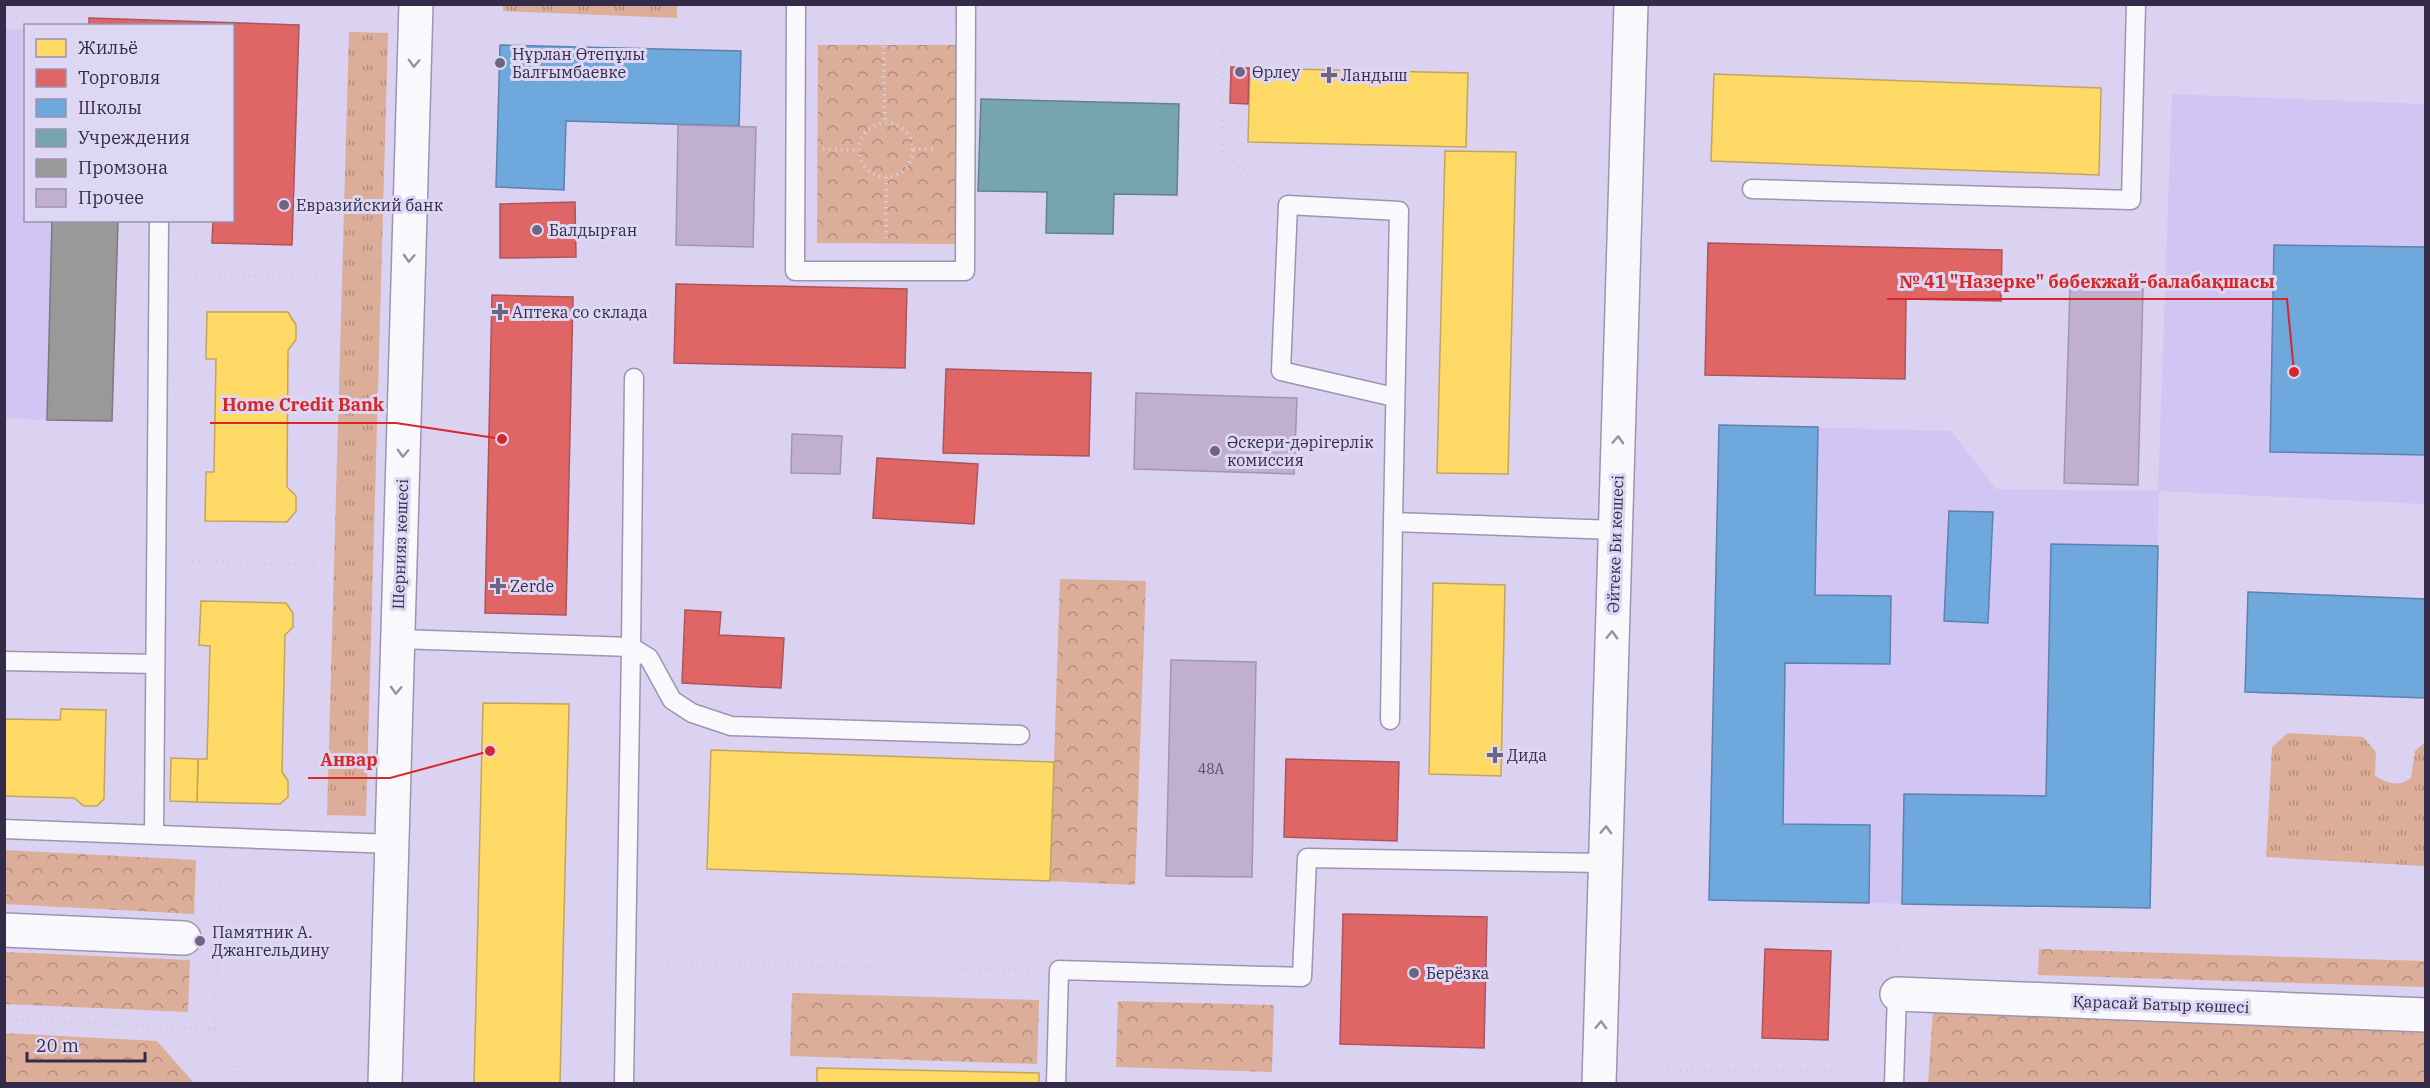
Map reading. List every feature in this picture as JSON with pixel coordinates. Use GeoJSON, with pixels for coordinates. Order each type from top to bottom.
{"type":"FeatureCollection","features":[{"type":"Feature","properties":{"kind":"street","name":"Шернияз көшесі"},"geometry":{"type":"LineString","coordinates":[[385,1083],[416,4]]}},
{"type":"Feature","properties":{"kind":"street","name":"Әйтеке Би көшесі"},"geometry":{"type":"LineString","coordinates":[[1599,1083],[1631,4]]}},
{"type":"Feature","properties":{"kind":"street"},"geometry":{"type":"LineString","coordinates":[[4,930],[184,938]]}},
{"type":"Feature","properties":{"kind":"street","name":"Қарасай Батыр көшесі"},"geometry":{"type":"LineString","coordinates":[[1897,994],[2426,1015]]}},
{"type":"Feature","properties":{"kind":"lane"},"geometry":{"type":"LineString","coordinates":[[796,4],[795,271],[965,271],[966,4]]}},
{"type":"Feature","properties":{"kind":"lane"},"geometry":{"type":"LineString","coordinates":[[1752,189],[2131,200],[2136,4]]}},
{"type":"Feature","properties":{"kind":"lane"},"geometry":{"type":"LineString","coordinates":[[1390,720],[1398,211],[1288,205],[1281,371],[1394,397]]}},
{"type":"Feature","properties":{"kind":"lane"},"geometry":{"type":"LineString","coordinates":[[154,834],[159,222]]}},
{"type":"Feature","properties":{"kind":"lane"},"geometry":{"type":"LineString","coordinates":[[624,1083],[634,378]]}},
{"type":"Feature","properties":{"kind":"lane"},"geometry":{"type":"LineString","coordinates":[[1393,522],[1616,530]]}},
{"type":"Feature","properties":{"kind":"lane"},"geometry":{"type":"LineString","coordinates":[[398,639],[631,646],[649,658],[672,700],[692,713],[731,726],[1020,735]]}},
{"type":"Feature","properties":{"kind":"lane"},"geometry":{"type":"LineString","coordinates":[[4,661],[155,664]]}},
{"type":"Feature","properties":{"kind":"lane"},"geometry":{"type":"LineString","coordinates":[[4,829],[392,843]]}},
{"type":"Feature","properties":{"kind":"lane"},"geometry":{"type":"LineString","coordinates":[[1056,1083],[1059,970],[1302,977],[1307,858],[1605,863]]}},
{"type":"Feature","properties":{"kind":"lane"},"geometry":{"type":"LineString","coordinates":[[1894,1078],[1897,994]]}},
{"type":"Feature","properties":{"kind":"path"},"geometry":{"type":"LineString","coordinates":[[883,28],[885,123]]}},
{"type":"Feature","properties":{"kind":"path"},"geometry":{"type":"LineString","coordinates":[[1223,42],[1222,153],[1288,205]]}},
{"type":"Feature","properties":{"kind":"path"},"geometry":{"type":"LineString","coordinates":[[885,123],[899,126],[906,132],[913,149],[908,167],[902,173],[885,177],[877,177],[869,172],[859,158],[858,150],[864,134],[871,128],[885,123]]}},
{"type":"Feature","properties":{"kind":"path"},"geometry":{"type":"LineString","coordinates":[[913,149],[949,149]]}},
{"type":"Feature","properties":{"kind":"path"},"geometry":{"type":"LineString","coordinates":[[885,177],[887,271]]}},
{"type":"Feature","properties":{"kind":"path"},"geometry":{"type":"LineString","coordinates":[[158,273],[323,278]]}},
{"type":"Feature","properties":{"kind":"path"},"geometry":{"type":"LineString","coordinates":[[156,560],[314,565]]}},
{"type":"Feature","properties":{"kind":"path"},"geometry":{"type":"LineString","coordinates":[[219,931],[222,837]]}},
{"type":"Feature","properties":{"kind":"path"},"geometry":{"type":"LineString","coordinates":[[218,947],[214,1029],[244,1083]]}},
{"type":"Feature","properties":{"kind":"path"},"geometry":{"type":"LineString","coordinates":[[626,962],[1059,970]]}},
{"type":"Feature","properties":{"kind":"path"},"geometry":{"type":"LineString","coordinates":[[4,1018],[214,1029]]}},
{"type":"Feature","properties":{"kind":"path"},"geometry":{"type":"LineString","coordinates":[[1668,1070],[1894,1078]]}},
{"type":"Feature","properties":{"kind":"shaded area"},"geometry":{"type":"Polygon","coordinates":[[[4,29],[24,30],[24,222],[52,222],[47,420],[5,418],[4,29]]]}},
{"type":"Feature","properties":{"kind":"shaded area"},"geometry":{"type":"Polygon","coordinates":[[[2172,94],[2425,104],[2425,504],[2159,491],[2150,908],[1709,900],[1719,425],[1951,431],[1996,489],[2158,491],[2172,94]]]}},
{"type":"Feature","properties":{"kind":"green space"},"geometry":{"type":"Polygon","coordinates":[[[677,4],[677,18],[503,11],[503,5],[677,4]]]}},
{"type":"Feature","properties":{"kind":"green space"},"geometry":{"type":"Polygon","coordinates":[[[349,32],[388,33],[366,816],[327,815],[349,32]]]}},
{"type":"Feature","properties":{"kind":"green space"},"geometry":{"type":"Polygon","coordinates":[[[818,45],[958,45],[957,244],[817,243],[818,45]]]}},
{"type":"Feature","properties":{"kind":"green space"},"geometry":{"type":"Polygon","coordinates":[[[1060,579],[1146,581],[1135,885],[1050,881],[1060,579]]]}},
{"type":"Feature","properties":{"kind":"green space"},"geometry":{"type":"Polygon","coordinates":[[[2288,733],[2363,737],[2376,752],[2375,776],[2393,783],[2402,783],[2411,778],[2415,751],[2425,742],[2425,866],[2266,857],[2272,747],[2288,733]]]}},
{"type":"Feature","properties":{"kind":"green space"},"geometry":{"type":"Polygon","coordinates":[[[4,850],[196,860],[194,914],[5,904],[4,850]]]}},
{"type":"Feature","properties":{"kind":"green space"},"geometry":{"type":"Polygon","coordinates":[[[2039,949],[2425,961],[2425,987],[2038,975],[2039,949]]]}},
{"type":"Feature","properties":{"kind":"green space"},"geometry":{"type":"Polygon","coordinates":[[[5,952],[190,960],[188,1012],[5,1004],[5,952]]]}},
{"type":"Feature","properties":{"kind":"green space"},"geometry":{"type":"Polygon","coordinates":[[[792,993],[1039,1000],[1037,1064],[790,1056],[792,993]]]}},
{"type":"Feature","properties":{"kind":"green space"},"geometry":{"type":"Polygon","coordinates":[[[1118,1001],[1274,1005],[1272,1072],[1116,1067],[1118,1001]]]}},
{"type":"Feature","properties":{"kind":"green space"},"geometry":{"type":"Polygon","coordinates":[[[1933,1010],[2425,1033],[2425,1083],[1928,1084],[1933,1010]]]}},
{"type":"Feature","properties":{"kind":"green space"},"geometry":{"type":"Polygon","coordinates":[[[4,1033],[157,1041],[194,1083],[5,1083],[4,1033]]]}},
{"type":"Feature","properties":{"kind":"building: Жильё"},"geometry":{"type":"Polygon","coordinates":[[[1250,68],[1468,73],[1466,147],[1248,142],[1250,68]]]}},
{"type":"Feature","properties":{"kind":"building: Жильё"},"geometry":{"type":"Polygon","coordinates":[[[1714,74],[2101,88],[2099,175],[1711,161],[1714,74]]]}},
{"type":"Feature","properties":{"kind":"building: Жильё"},"geometry":{"type":"Polygon","coordinates":[[[1445,151],[1516,152],[1508,474],[1437,473],[1445,151]]]}},
{"type":"Feature","properties":{"kind":"building: Жильё"},"geometry":{"type":"Polygon","coordinates":[[[207,312],[288,312],[296,325],[296,340],[288,350],[287,487],[296,496],[296,511],[287,522],[205,521],[206,472],[214,472],[216,359],[206,359],[207,312]]]}},
{"type":"Feature","properties":{"kind":"building: Жильё"},"geometry":{"type":"Polygon","coordinates":[[[1433,583],[1505,585],[1501,776],[1429,774],[1433,583]]]}},
{"type":"Feature","properties":{"kind":"building: Жильё"},"geometry":{"type":"Polygon","coordinates":[[[201,601],[286,603],[293,613],[293,627],[285,635],[282,772],[288,781],[288,797],[280,804],[197,802],[198,759],[207,759],[210,646],[199,645],[201,601]]]}},
{"type":"Feature","properties":{"kind":"building: Жильё"},"geometry":{"type":"Polygon","coordinates":[[[483,703],[569,704],[560,1084],[474,1084],[483,703]]]}},
{"type":"Feature","properties":{"kind":"building: Жильё"},"geometry":{"type":"Polygon","coordinates":[[[61,709],[106,710],[104,799],[97,806],[84,806],[74,798],[4,796],[4,719],[60,720],[61,709]]]}},
{"type":"Feature","properties":{"kind":"building: Жильё"},"geometry":{"type":"Polygon","coordinates":[[[711,750],[1054,762],[1050,881],[707,869],[711,750]]]}},
{"type":"Feature","properties":{"kind":"building: Жильё"},"geometry":{"type":"Polygon","coordinates":[[[171,758],[198,759],[197,802],[170,801],[171,758]]]}},
{"type":"Feature","properties":{"kind":"building: Жильё"},"geometry":{"type":"Polygon","coordinates":[[[817,1068],[1039,1073],[1039,1084],[817,1084],[817,1068]]]}},
{"type":"Feature","properties":{"kind":"building: Торговля"},"geometry":{"type":"Polygon","coordinates":[[[89,18],[299,25],[292,245],[212,243],[213,222],[234,222],[234,24],[89,24],[89,18]]]}},
{"type":"Feature","properties":{"kind":"building: Торговля"},"geometry":{"type":"Polygon","coordinates":[[[1231,67],[1249,68],[1248,104],[1230,103],[1231,67]]]}},
{"type":"Feature","properties":{"kind":"building: Торговля","name":"Балдырған"},"geometry":{"type":"Polygon","coordinates":[[[575,202],[576,257],[500,258],[500,204],[575,202]]]}},
{"type":"Feature","properties":{"kind":"building: Торговля"},"geometry":{"type":"Polygon","coordinates":[[[1708,243],[2002,250],[2001,301],[1906,299],[1905,379],[1705,375],[1708,243]]]}},
{"type":"Feature","properties":{"kind":"building: Торговля"},"geometry":{"type":"Polygon","coordinates":[[[676,284],[907,289],[905,368],[674,363],[676,284]]]}},
{"type":"Feature","properties":{"kind":"building: Торговля"},"geometry":{"type":"Polygon","coordinates":[[[492,295],[573,297],[566,615],[485,613],[492,295]]]}},
{"type":"Feature","properties":{"kind":"building: Торговля"},"geometry":{"type":"Polygon","coordinates":[[[946,369],[1091,373],[1089,456],[943,453],[946,369]]]}},
{"type":"Feature","properties":{"kind":"building: Торговля"},"geometry":{"type":"Polygon","coordinates":[[[877,458],[978,464],[974,524],[873,518],[877,458]]]}},
{"type":"Feature","properties":{"kind":"building: Торговля"},"geometry":{"type":"Polygon","coordinates":[[[685,610],[721,612],[719,635],[784,638],[781,688],[682,683],[685,610]]]}},
{"type":"Feature","properties":{"kind":"building: Торговля"},"geometry":{"type":"Polygon","coordinates":[[[1286,759],[1399,762],[1397,841],[1284,837],[1286,759]]]}},
{"type":"Feature","properties":{"kind":"building: Торговля","name":"Берёзка"},"geometry":{"type":"Polygon","coordinates":[[[1343,914],[1487,917],[1484,1048],[1340,1044],[1343,914]]]}},
{"type":"Feature","properties":{"kind":"building: Торговля"},"geometry":{"type":"Polygon","coordinates":[[[1765,949],[1831,951],[1828,1040],[1762,1038],[1765,949]]]}},
{"type":"Feature","properties":{"kind":"building: Школы"},"geometry":{"type":"Polygon","coordinates":[[[500,45],[741,51],[739,126],[566,121],[564,190],[496,187],[500,45]]]}},
{"type":"Feature","properties":{"kind":"building: Школы"},"geometry":{"type":"Polygon","coordinates":[[[2274,245],[2426,247],[2426,455],[2270,452],[2274,245]]]}},
{"type":"Feature","properties":{"kind":"building: Школы"},"geometry":{"type":"Polygon","coordinates":[[[1719,425],[1818,427],[1815,595],[1891,596],[1890,664],[1785,663],[1783,824],[1870,825],[1869,903],[1709,900],[1719,425]]]}},
{"type":"Feature","properties":{"kind":"building: Школы"},"geometry":{"type":"Polygon","coordinates":[[[1949,511],[1993,512],[1988,623],[1944,621],[1949,511]]]}},
{"type":"Feature","properties":{"kind":"building: Школы"},"geometry":{"type":"Polygon","coordinates":[[[2051,544],[2158,546],[2150,908],[1902,904],[1904,794],[2046,796],[2051,544]]]}},
{"type":"Feature","properties":{"kind":"building: Школы"},"geometry":{"type":"Polygon","coordinates":[[[2248,592],[2426,599],[2426,698],[2245,692],[2248,592]]]}},
{"type":"Feature","properties":{"kind":"building: Учреждения"},"geometry":{"type":"Polygon","coordinates":[[[981,99],[1179,104],[1177,195],[1114,194],[1113,234],[1046,233],[1047,192],[978,191],[981,99]]]}},
{"type":"Feature","properties":{"kind":"building: Промзона"},"geometry":{"type":"Polygon","coordinates":[[[52,222],[118,222],[112,421],[47,420],[52,222]]]}},
{"type":"Feature","properties":{"kind":"building: Прочее"},"geometry":{"type":"Polygon","coordinates":[[[678,125],[756,127],[753,247],[676,245],[678,125]]]}},
{"type":"Feature","properties":{"kind":"building: Прочее"},"geometry":{"type":"Polygon","coordinates":[[[2070,287],[2143,289],[2138,485],[2064,483],[2070,287]]]}},
{"type":"Feature","properties":{"kind":"building: Прочее","name":"Әскери-дәрігерлік комиссия"},"geometry":{"type":"Polygon","coordinates":[[[1136,393],[1297,398],[1294,474],[1134,469],[1136,393]]]}},
{"type":"Feature","properties":{"kind":"building: Прочее"},"geometry":{"type":"Polygon","coordinates":[[[792,434],[842,436],[840,474],[791,473],[792,434]]]}},
{"type":"Feature","properties":{"kind":"building: Прочее"},"geometry":{"type":"Polygon","coordinates":[[[1171,660],[1256,662],[1252,877],[1166,876],[1171,660]]]}},
{"type":"Feature","properties":{"kind":"place","name":"Нұрлан Өтепұлы Балғымбаевке"},"geometry":{"type":"Point","coordinates":[500,63]}},
{"type":"Feature","properties":{"kind":"place","name":"Өрлеу"},"geometry":{"type":"Point","coordinates":[1240,72]}},
{"type":"Feature","properties":{"kind":"place","name":"Ландыш"},"geometry":{"type":"Point","coordinates":[1329,75]}},
{"type":"Feature","properties":{"kind":"place","name":"Евразийский банк"},"geometry":{"type":"Point","coordinates":[284,205]}},
{"type":"Feature","properties":{"kind":"place","name":"Балдырған"},"geometry":{"type":"Point","coordinates":[537,230]}},
{"type":"Feature","properties":{"kind":"place","name":"Аптека со склада"},"geometry":{"type":"Point","coordinates":[500,312]}},
{"type":"Feature","properties":{"kind":"place","name":"№ 41 \"Назерке\" бөбекжай-балабақшасы"},"geometry":{"type":"Point","coordinates":[2294,372]}},
{"type":"Feature","properties":{"kind":"place","name":"Home Credit Bank"},"geometry":{"type":"Point","coordinates":[502,439]}},
{"type":"Feature","properties":{"kind":"place","name":"Әскери-дәрігерлік комиссия"},"geometry":{"type":"Point","coordinates":[1215,451]}},
{"type":"Feature","properties":{"kind":"place","name":"Zerde"},"geometry":{"type":"Point","coordinates":[498,586]}},
{"type":"Feature","properties":{"kind":"place","name":"Анвар"},"geometry":{"type":"Point","coordinates":[490,751]}},
{"type":"Feature","properties":{"kind":"place","name":"Дида"},"geometry":{"type":"Point","coordinates":[1495,755]}},
{"type":"Feature","properties":{"kind":"place","name":"Памятник А. Джангельдину"},"geometry":{"type":"Point","coordinates":[200,941]}},
{"type":"Feature","properties":{"kind":"place","name":"Берёзка"},"geometry":{"type":"Point","coordinates":[1414,973]}}]}
